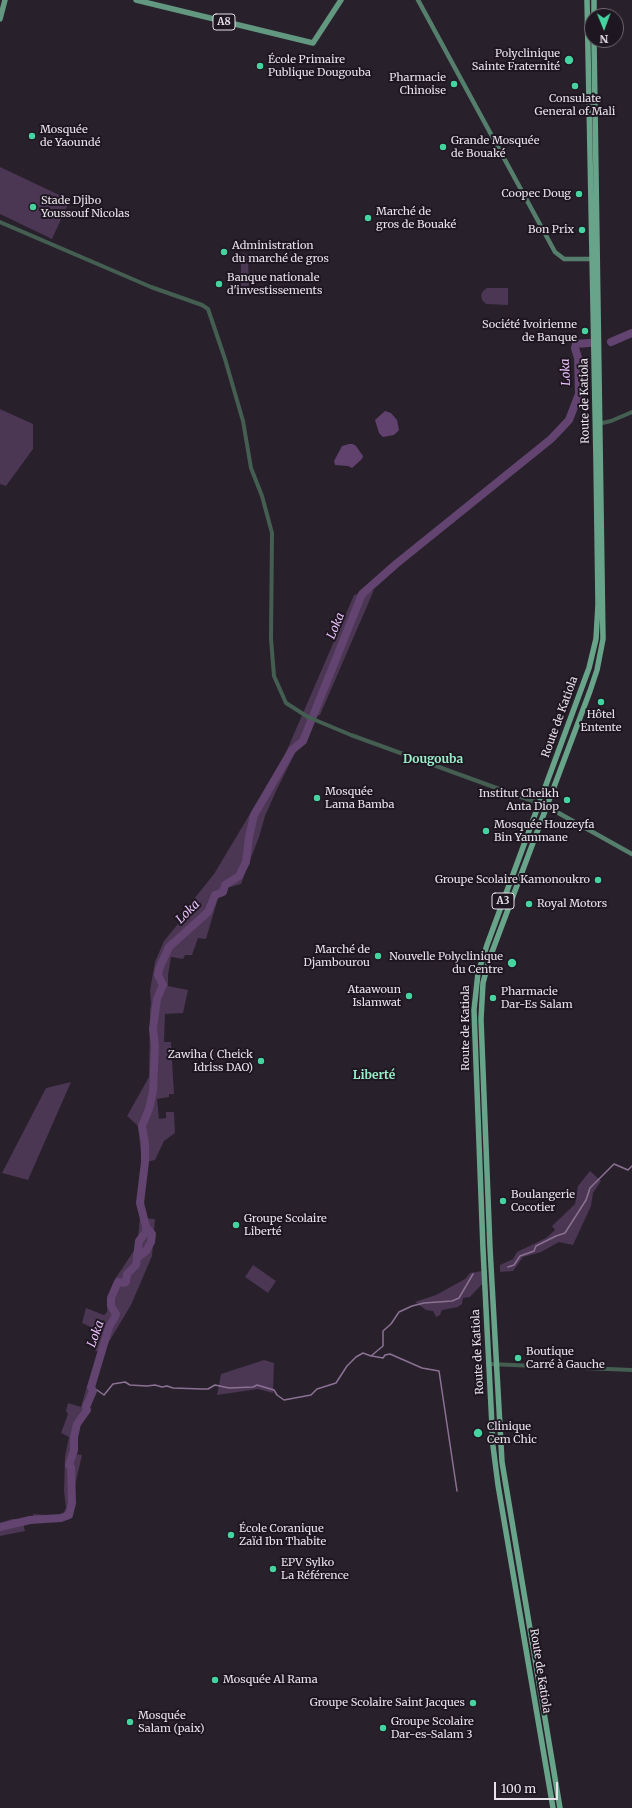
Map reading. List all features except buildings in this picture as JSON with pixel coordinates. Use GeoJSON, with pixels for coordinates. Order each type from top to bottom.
{"type":"FeatureCollection","features":[{"type":"Feature","properties":{"kind":"highway","name":"Route de Katiola"},"geometry":{"type":"LineString","coordinates":[[587,0],[596,259]]}},
{"type":"Feature","properties":{"kind":"highway","name":"Route de Katiola"},"geometry":{"type":"LineString","coordinates":[[560,1808],[502,1462],[481,1019],[482,999],[489,960],[590,691],[597,670],[603,639],[598,424],[594,48]]}},
{"type":"Feature","properties":{"kind":"highway","name":"Route de Katiola"},"geometry":{"type":"LineString","coordinates":[[553,1808],[498,1485],[493,1446],[476,1084],[475,997],[478,973],[486,945],[540,804],[589,668],[596,639],[598,605],[598,424]]}},
{"type":"Feature","properties":{"kind":"main road"},"geometry":{"type":"LineString","coordinates":[[0,19],[5,0]]}},
{"type":"Feature","properties":{"kind":"main road","name":"A8"},"geometry":{"type":"LineString","coordinates":[[136,0],[313,43],[341,0]]}},
{"type":"Feature","properties":{"kind":"main road"},"geometry":{"type":"LineString","coordinates":[[418,0],[555,252],[564,259],[596,259]]}},
{"type":"Feature","properties":{"kind":"main road"},"geometry":{"type":"LineString","coordinates":[[546,806],[632,854]]}},
{"type":"Feature","properties":{"kind":"street"},"geometry":{"type":"LineString","coordinates":[[0,222],[151,287],[202,305],[208,309],[225,359],[243,421],[251,468],[262,496],[272,533],[271,639],[274,676],[286,703],[316,721],[351,735],[546,806]]}},
{"type":"Feature","properties":{"kind":"street"},"geometry":{"type":"LineString","coordinates":[[598,424],[611,421],[632,412]]}},
{"type":"Feature","properties":{"kind":"street"},"geometry":{"type":"LineString","coordinates":[[489,1364],[632,1370]]}},
{"type":"Feature","properties":{"kind":"shaded area","name":"Stade Djibo Youssouf Nicolas"},"geometry":{"type":"Polygon","coordinates":[[[0,167],[70,200],[52,239],[0,214],[0,167]]]}},
{"type":"Feature","properties":{"kind":"shaded area"},"geometry":{"type":"Polygon","coordinates":[[[244,253],[248,255],[249,288],[244,292],[241,289],[241,255],[244,253]]]}},
{"type":"Feature","properties":{"kind":"shaded area"},"geometry":{"type":"Polygon","coordinates":[[[487,288],[508,288],[508,305],[486,304],[482,300],[481,295],[487,288]]]}},
{"type":"Feature","properties":{"kind":"shaded area"},"geometry":{"type":"Polygon","coordinates":[[[0,409],[33,424],[33,449],[6,486],[0,484],[0,409]]]}},
{"type":"Feature","properties":{"kind":"shaded area"},"geometry":{"type":"Polygon","coordinates":[[[385,411],[391,413],[397,420],[399,430],[394,435],[383,437],[379,433],[375,420],[385,411]]]}},
{"type":"Feature","properties":{"kind":"shaded area"},"geometry":{"type":"Polygon","coordinates":[[[349,444],[356,446],[363,456],[362,459],[352,468],[348,466],[335,465],[334,461],[342,446],[349,444]]]}},
{"type":"Feature","properties":{"kind":"shaded area"},"geometry":{"type":"Polygon","coordinates":[[[374,590],[320,715],[314,717],[304,743],[295,753],[277,789],[265,816],[259,837],[241,884],[227,888],[218,898],[206,939],[198,938],[192,955],[185,955],[183,959],[171,957],[168,986],[188,990],[183,1013],[165,1014],[164,1042],[171,1042],[174,1094],[169,1094],[169,1097],[157,1099],[159,1119],[166,1118],[166,1112],[174,1112],[175,1133],[164,1141],[155,1160],[142,1163],[138,1126],[127,1116],[149,1077],[150,990],[155,962],[164,941],[182,919],[194,899],[214,874],[284,757],[354,595],[374,590]]]}},
{"type":"Feature","properties":{"kind":"shaded area"},"geometry":{"type":"Polygon","coordinates":[[[71,1082],[28,1180],[2,1173],[46,1088],[71,1082]]]}},
{"type":"Feature","properties":{"kind":"shaded area"},"geometry":{"type":"Polygon","coordinates":[[[590,1171],[601,1181],[593,1193],[591,1206],[573,1245],[559,1242],[541,1252],[523,1257],[513,1271],[500,1272],[500,1265],[513,1259],[517,1252],[546,1238],[555,1230],[552,1226],[575,1204],[578,1186],[590,1171]]]}},
{"type":"Feature","properties":{"kind":"shaded area"},"geometry":{"type":"Polygon","coordinates":[[[140,1218],[155,1219],[152,1256],[131,1305],[110,1340],[102,1352],[95,1351],[101,1332],[82,1323],[86,1308],[104,1315],[107,1312],[110,1291],[115,1279],[137,1246],[140,1218]]]}},
{"type":"Feature","properties":{"kind":"shaded area"},"geometry":{"type":"Polygon","coordinates":[[[253,1265],[276,1281],[268,1293],[245,1277],[253,1265]]]}},
{"type":"Feature","properties":{"kind":"shaded area"},"geometry":{"type":"Polygon","coordinates":[[[482,1271],[483,1283],[470,1297],[463,1298],[462,1304],[458,1307],[442,1310],[440,1315],[436,1317],[433,1311],[426,1310],[415,1302],[436,1295],[465,1279],[470,1273],[482,1271]]]}},
{"type":"Feature","properties":{"kind":"shaded area"},"geometry":{"type":"Polygon","coordinates":[[[264,1360],[274,1363],[273,1393],[258,1389],[217,1395],[221,1374],[264,1360]]]}},
{"type":"Feature","properties":{"kind":"shaded area"},"geometry":{"type":"Polygon","coordinates":[[[87,1386],[96,1388],[91,1406],[83,1414],[75,1436],[75,1454],[82,1455],[72,1498],[72,1515],[63,1519],[33,1522],[33,1514],[59,1516],[63,1514],[66,1508],[64,1491],[65,1456],[69,1437],[61,1433],[68,1414],[66,1411],[68,1403],[81,1407],[87,1386]]]}},
{"type":"Feature","properties":{"kind":"shaded area"},"geometry":{"type":"Polygon","coordinates":[[[12,1519],[22,1519],[25,1531],[0,1536],[0,1523],[12,1519]]]}},
{"type":"Feature","properties":{"kind":"waterway","name":"Loka"},"geometry":{"type":"LineString","coordinates":[[611,342],[632,333]]}},
{"type":"Feature","properties":{"kind":"waterway","name":"Loka"},"geometry":{"type":"LineString","coordinates":[[0,1527],[30,1520],[61,1518],[69,1515],[72,1503],[71,1467],[69,1465],[74,1450],[74,1437],[77,1424],[87,1410],[86,1407],[93,1391],[91,1387],[109,1327],[116,1314],[111,1306],[111,1298],[118,1282],[126,1282],[127,1274],[136,1265],[139,1241],[146,1232],[140,1203],[145,1162],[145,1144],[142,1126],[149,1109],[153,1091],[155,1046],[153,1029],[157,999],[163,985],[158,975],[159,969],[169,947],[208,912],[215,895],[223,892],[225,885],[239,876],[246,862],[249,837],[254,815],[292,750],[303,741],[362,594],[396,564],[551,439],[569,420],[579,394],[578,358],[575,348],[576,344],[589,343]]}},
{"type":"Feature","properties":{"kind":"waterway"},"geometry":{"type":"LineString","coordinates":[[508,1267],[514,1265],[520,1256],[534,1251],[536,1246],[565,1233],[586,1200],[590,1188],[614,1164],[628,1170],[632,1166]]}},
{"type":"Feature","properties":{"kind":"waterway"},"geometry":{"type":"LineString","coordinates":[[137,1258],[146,1251],[151,1242],[152,1234],[146,1227]]}},
{"type":"Feature","properties":{"kind":"waterway"},"geometry":{"type":"LineString","coordinates":[[93,1391],[97,1390],[104,1395],[113,1384],[125,1382],[130,1385],[155,1385],[173,1388],[202,1389],[208,1389],[215,1385],[229,1388],[253,1387],[257,1385],[274,1390],[277,1395],[284,1400],[311,1395],[317,1389],[336,1383],[347,1366],[356,1357],[363,1353],[371,1356],[383,1346],[383,1331],[391,1324],[399,1312],[412,1306],[424,1303],[452,1301],[459,1298],[473,1274]]}},
{"type":"Feature","properties":{"kind":"waterway"},"geometry":{"type":"LineString","coordinates":[[372,1356],[383,1358],[385,1355],[390,1354],[422,1368],[439,1371],[457,1491]]}},
{"type":"Feature","properties":{"kind":"place","name":"Polyclinique Sainte Fraternité"},"geometry":{"type":"Point","coordinates":[569,60]}},
{"type":"Feature","properties":{"kind":"place","name":"École Primaire Publique Dougouba"},"geometry":{"type":"Point","coordinates":[260,66]}},
{"type":"Feature","properties":{"kind":"place","name":"Pharmacie Chinoise"},"geometry":{"type":"Point","coordinates":[454,84]}},
{"type":"Feature","properties":{"kind":"place","name":"Consulate General of Mali"},"geometry":{"type":"Point","coordinates":[575,86]}},
{"type":"Feature","properties":{"kind":"place","name":"Mosquée de Yaoundé"},"geometry":{"type":"Point","coordinates":[32,136]}},
{"type":"Feature","properties":{"kind":"place","name":"Grande Mosquée de Bouaké"},"geometry":{"type":"Point","coordinates":[443,147]}},
{"type":"Feature","properties":{"kind":"place","name":"Coopec Doug"},"geometry":{"type":"Point","coordinates":[579,194]}},
{"type":"Feature","properties":{"kind":"place","name":"Stade Djibo Youssouf Nicolas"},"geometry":{"type":"Point","coordinates":[33,207]}},
{"type":"Feature","properties":{"kind":"place","name":"Marché de gros de Bouaké"},"geometry":{"type":"Point","coordinates":[368,218]}},
{"type":"Feature","properties":{"kind":"place","name":"Bon Prix"},"geometry":{"type":"Point","coordinates":[582,230]}},
{"type":"Feature","properties":{"kind":"place","name":"Administration du marché de gros"},"geometry":{"type":"Point","coordinates":[224,252]}},
{"type":"Feature","properties":{"kind":"place","name":"Banque nationale d'investissements"},"geometry":{"type":"Point","coordinates":[219,284]}},
{"type":"Feature","properties":{"kind":"place","name":"Société Ivoirienne de Banque"},"geometry":{"type":"Point","coordinates":[585,331]}},
{"type":"Feature","properties":{"kind":"place","name":"Hôtel Entente"},"geometry":{"type":"Point","coordinates":[601,702]}},
{"type":"Feature","properties":{"kind":"place","name":"Mosquée Lama Bamba"},"geometry":{"type":"Point","coordinates":[317,798]}},
{"type":"Feature","properties":{"kind":"place","name":"Institut Cheikh Anta Diop"},"geometry":{"type":"Point","coordinates":[567,800]}},
{"type":"Feature","properties":{"kind":"place","name":"Mosquée Houzeyfa Bin Yammane"},"geometry":{"type":"Point","coordinates":[486,831]}},
{"type":"Feature","properties":{"kind":"place","name":"Groupe Scolaire Kamonoukro"},"geometry":{"type":"Point","coordinates":[598,880]}},
{"type":"Feature","properties":{"kind":"place","name":"Royal Motors"},"geometry":{"type":"Point","coordinates":[529,904]}},
{"type":"Feature","properties":{"kind":"place","name":"Marché de Djambourou"},"geometry":{"type":"Point","coordinates":[378,956]}},
{"type":"Feature","properties":{"kind":"place","name":"Nouvelle Polyclinique du Centre"},"geometry":{"type":"Point","coordinates":[512,963]}},
{"type":"Feature","properties":{"kind":"place","name":"Ataawoun Islamwat"},"geometry":{"type":"Point","coordinates":[409,996]}},
{"type":"Feature","properties":{"kind":"place","name":"Pharmacie Dar-Es Salam"},"geometry":{"type":"Point","coordinates":[493,998]}},
{"type":"Feature","properties":{"kind":"place","name":"Zawiha ( Cheick Idriss DAO)"},"geometry":{"type":"Point","coordinates":[261,1061]}},
{"type":"Feature","properties":{"kind":"place","name":"Boulangerie Cocotier"},"geometry":{"type":"Point","coordinates":[503,1201]}},
{"type":"Feature","properties":{"kind":"place","name":"Groupe Scolaire Liberté"},"geometry":{"type":"Point","coordinates":[236,1225]}},
{"type":"Feature","properties":{"kind":"place","name":"Boutique Carré à Gauche"},"geometry":{"type":"Point","coordinates":[518,1358]}},
{"type":"Feature","properties":{"kind":"place","name":"Clinique Cem Chic"},"geometry":{"type":"Point","coordinates":[478,1433]}},
{"type":"Feature","properties":{"kind":"place","name":"École Coranique Zaïd Ibn Thabite"},"geometry":{"type":"Point","coordinates":[231,1535]}},
{"type":"Feature","properties":{"kind":"place","name":"EPV Sylko La Référence"},"geometry":{"type":"Point","coordinates":[273,1569]}},
{"type":"Feature","properties":{"kind":"place","name":"Mosquée Al Rama"},"geometry":{"type":"Point","coordinates":[215,1680]}},
{"type":"Feature","properties":{"kind":"place","name":"Groupe Scolaire Saint Jacques"},"geometry":{"type":"Point","coordinates":[473,1703]}},
{"type":"Feature","properties":{"kind":"place","name":"Mosquée Salam (paix)"},"geometry":{"type":"Point","coordinates":[130,1722]}},
{"type":"Feature","properties":{"kind":"place","name":"Groupe Scolaire Dar-es-Salam 3"},"geometry":{"type":"Point","coordinates":[383,1728]}},
{"type":"Feature","properties":{"kind":"district","name":"Dougouba"},"geometry":{"type":"Point","coordinates":[433,760]}},
{"type":"Feature","properties":{"kind":"district","name":"Liberté"},"geometry":{"type":"Point","coordinates":[374,1076]}}]}
